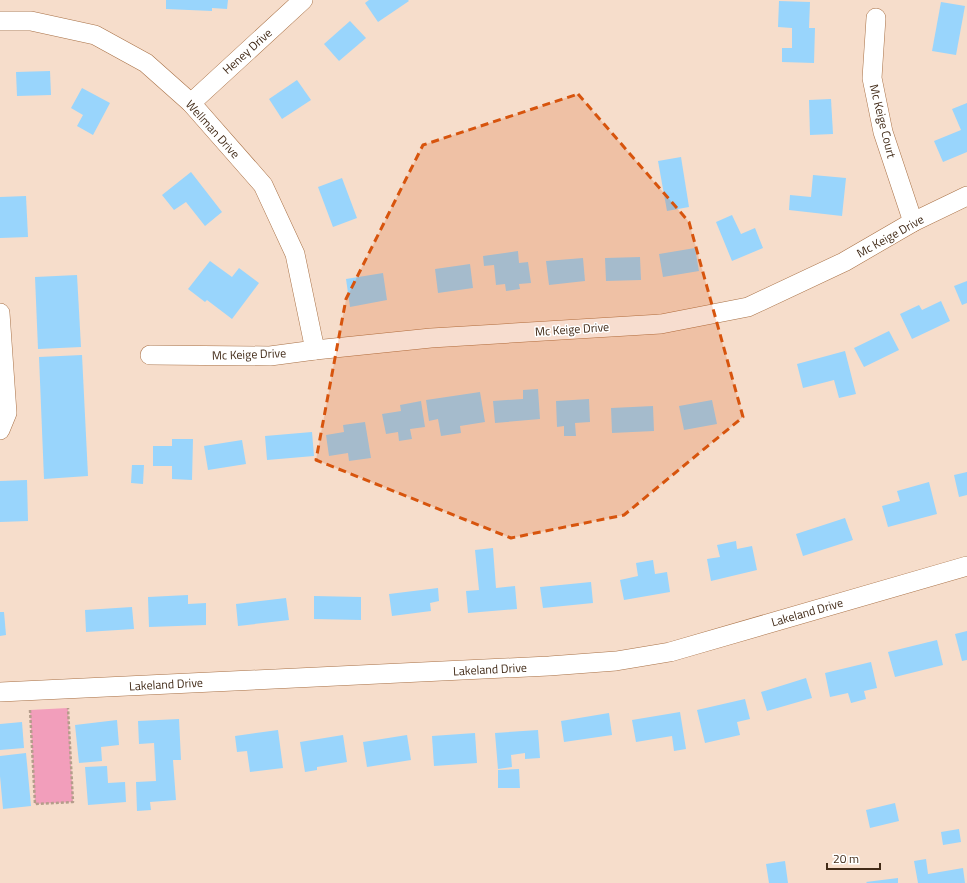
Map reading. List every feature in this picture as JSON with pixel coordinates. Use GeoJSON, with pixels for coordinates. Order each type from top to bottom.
{"type":"FeatureCollection","features":[{"type":"Feature","properties":{"kind":"street","name":"Heney Drive"},"geometry":{"type":"LineString","coordinates":[[191,103],[303,0]]}},
{"type":"Feature","properties":{"kind":"street","name":"Mc Keige Court"},"geometry":{"type":"LineString","coordinates":[[876,18],[872,78],[883,132],[913,222]]}},
{"type":"Feature","properties":{"kind":"street","name":"Wellman Drive"},"geometry":{"type":"LineString","coordinates":[[0,21],[31,21],[95,35],[146,63],[191,103],[263,185],[295,254],[315,350]]}},
{"type":"Feature","properties":{"kind":"street","name":"Mc Keige Drive"},"geometry":{"type":"LineString","coordinates":[[150,355],[270,356],[431,338],[660,324],[748,307],[844,262],[913,222],[967,196]]}},
{"type":"Feature","properties":{"kind":"street"},"geometry":{"type":"LineString","coordinates":[[0,313],[7,413],[0,430]]}},
{"type":"Feature","properties":{"kind":"street","name":"Lakeland Drive"},"geometry":{"type":"LineString","coordinates":[[0,692],[534,667],[616,661],[670,652],[967,566]]}},
{"type":"Feature","properties":{"kind":"path"},"geometry":{"type":"LineString","coordinates":[[30,710],[35,804],[73,802],[68,708]]}},
{"type":"Feature","properties":{"kind":"highlighted area"},"geometry":{"type":"Polygon","coordinates":[[[578,94],[689,222],[743,417],[624,515],[511,538],[316,460],[346,299],[423,145],[578,94]]]}},
{"type":"Feature","properties":{"kind":"shaded area"},"geometry":{"type":"Polygon","coordinates":[[[68,708],[73,802],[35,804],[30,710],[68,708]]]}},
{"type":"Feature","properties":{"kind":"building"},"geometry":{"type":"Polygon","coordinates":[[[166,0],[228,0],[227,9],[212,8],[212,11],[166,9],[166,0]]]}},
{"type":"Feature","properties":{"kind":"building"},"geometry":{"type":"Polygon","coordinates":[[[369,0],[409,1],[378,22],[365,3],[369,0]]]}},
{"type":"Feature","properties":{"kind":"building"},"geometry":{"type":"Polygon","coordinates":[[[779,1],[810,2],[809,28],[815,28],[814,63],[782,62],[782,48],[792,48],[792,28],[778,27],[779,1]]]}},
{"type":"Feature","properties":{"kind":"building"},"geometry":{"type":"Polygon","coordinates":[[[941,2],[965,6],[956,55],[932,51],[941,2]]]}},
{"type":"Feature","properties":{"kind":"building"},"geometry":{"type":"Polygon","coordinates":[[[350,21],[366,38],[339,61],[324,44],[350,21]]]}},
{"type":"Feature","properties":{"kind":"building"},"geometry":{"type":"Polygon","coordinates":[[[50,71],[51,95],[17,96],[16,72],[50,71]]]}},
{"type":"Feature","properties":{"kind":"building"},"geometry":{"type":"Polygon","coordinates":[[[297,80],[311,100],[282,119],[269,99],[297,80]]]}},
{"type":"Feature","properties":{"kind":"building"},"geometry":{"type":"Polygon","coordinates":[[[82,88],[110,103],[93,135],[77,126],[83,115],[71,108],[82,88]]]}},
{"type":"Feature","properties":{"kind":"building"},"geometry":{"type":"Polygon","coordinates":[[[831,99],[833,134],[810,135],[809,100],[831,99]]]}},
{"type":"Feature","properties":{"kind":"building"},"geometry":{"type":"Polygon","coordinates":[[[967,103],[967,152],[943,162],[934,141],[961,130],[952,109],[967,103]]]}},
{"type":"Feature","properties":{"kind":"building"},"geometry":{"type":"Polygon","coordinates":[[[681,157],[689,207],[667,211],[658,161],[681,157]]]}},
{"type":"Feature","properties":{"kind":"building"},"geometry":{"type":"Polygon","coordinates":[[[191,172],[222,212],[205,226],[186,202],[174,210],[162,195],[191,172]]]}},
{"type":"Feature","properties":{"kind":"building"},"geometry":{"type":"Polygon","coordinates":[[[813,175],[846,178],[842,216],[789,210],[790,195],[811,197],[813,175]]]}},
{"type":"Feature","properties":{"kind":"building"},"geometry":{"type":"Polygon","coordinates":[[[342,178],[357,218],[333,227],[318,187],[342,178]]]}},
{"type":"Feature","properties":{"kind":"building"},"geometry":{"type":"Polygon","coordinates":[[[26,196],[28,237],[0,238],[0,197],[26,196]]]}},
{"type":"Feature","properties":{"kind":"building"},"geometry":{"type":"Polygon","coordinates":[[[732,215],[741,234],[755,228],[763,248],[732,261],[716,222],[732,215]]]}},
{"type":"Feature","properties":{"kind":"building"},"geometry":{"type":"Polygon","coordinates":[[[695,248],[699,271],[663,277],[659,254],[695,248]]]}},
{"type":"Feature","properties":{"kind":"building"},"geometry":{"type":"Polygon","coordinates":[[[518,251],[519,263],[528,262],[531,283],[519,284],[520,289],[506,291],[505,284],[496,285],[494,265],[484,266],[483,256],[518,251]]]}},
{"type":"Feature","properties":{"kind":"building"},"geometry":{"type":"Polygon","coordinates":[[[640,257],[641,280],[606,281],[605,258],[640,257]]]}},
{"type":"Feature","properties":{"kind":"building"},"geometry":{"type":"Polygon","coordinates":[[[583,258],[585,281],[549,285],[546,261],[583,258]]]}},
{"type":"Feature","properties":{"kind":"building"},"geometry":{"type":"Polygon","coordinates":[[[210,261],[232,277],[239,268],[259,283],[232,319],[207,300],[205,302],[188,289],[210,261]]]}},
{"type":"Feature","properties":{"kind":"building"},"geometry":{"type":"Polygon","coordinates":[[[470,264],[473,288],[438,293],[435,269],[470,264]]]}},
{"type":"Feature","properties":{"kind":"building"},"geometry":{"type":"Polygon","coordinates":[[[383,273],[387,300],[350,307],[346,279],[383,273]]]}},
{"type":"Feature","properties":{"kind":"building"},"geometry":{"type":"Polygon","coordinates":[[[77,275],[81,347],[38,349],[35,277],[77,275]]]}},
{"type":"Feature","properties":{"kind":"building"},"geometry":{"type":"Polygon","coordinates":[[[967,281],[967,303],[962,305],[954,286],[967,281]]]}},
{"type":"Feature","properties":{"kind":"building"},"geometry":{"type":"Polygon","coordinates":[[[941,301],[950,321],[912,339],[900,314],[919,305],[922,310],[941,301]]]}},
{"type":"Feature","properties":{"kind":"building"},"geometry":{"type":"Polygon","coordinates":[[[889,331],[899,350],[864,367],[854,348],[889,331]]]}},
{"type":"Feature","properties":{"kind":"building"},"geometry":{"type":"Polygon","coordinates":[[[845,351],[856,394],[839,398],[834,380],[803,388],[797,364],[845,351]]]}},
{"type":"Feature","properties":{"kind":"building"},"geometry":{"type":"Polygon","coordinates":[[[82,355],[88,476],[44,479],[39,357],[82,355]]]}},
{"type":"Feature","properties":{"kind":"building"},"geometry":{"type":"Polygon","coordinates":[[[538,389],[540,419],[495,423],[493,401],[523,399],[523,390],[538,389]]]}},
{"type":"Feature","properties":{"kind":"building"},"geometry":{"type":"Polygon","coordinates":[[[480,392],[485,422],[460,426],[461,433],[441,436],[438,419],[429,421],[426,400],[480,392]]]}},
{"type":"Feature","properties":{"kind":"building"},"geometry":{"type":"Polygon","coordinates":[[[589,399],[590,422],[575,423],[576,436],[564,436],[564,426],[557,427],[556,401],[589,399]]]}},
{"type":"Feature","properties":{"kind":"building"},"geometry":{"type":"Polygon","coordinates":[[[712,400],[717,424],[684,430],[679,406],[712,400]]]}},
{"type":"Feature","properties":{"kind":"building"},"geometry":{"type":"Polygon","coordinates":[[[421,401],[425,427],[410,429],[412,439],[399,441],[398,432],[386,434],[382,414],[401,411],[400,405],[421,401]]]}},
{"type":"Feature","properties":{"kind":"building"},"geometry":{"type":"Polygon","coordinates":[[[653,406],[654,431],[612,433],[611,408],[653,406]]]}},
{"type":"Feature","properties":{"kind":"building"},"geometry":{"type":"Polygon","coordinates":[[[365,422],[371,458],[349,461],[348,453],[329,456],[326,435],[344,432],[343,425],[365,422]]]}},
{"type":"Feature","properties":{"kind":"building"},"geometry":{"type":"Polygon","coordinates":[[[312,432],[314,456],[267,460],[265,436],[312,432]]]}},
{"type":"Feature","properties":{"kind":"building"},"geometry":{"type":"Polygon","coordinates":[[[172,439],[193,439],[192,480],[172,479],[172,466],[153,466],[153,446],[172,446],[172,439]]]}},
{"type":"Feature","properties":{"kind":"building"},"geometry":{"type":"Polygon","coordinates":[[[242,440],[246,464],[208,470],[204,446],[242,440]]]}},
{"type":"Feature","properties":{"kind":"building"},"geometry":{"type":"Polygon","coordinates":[[[132,465],[144,465],[143,484],[131,483],[132,465]]]}},
{"type":"Feature","properties":{"kind":"building"},"geometry":{"type":"Polygon","coordinates":[[[967,472],[967,495],[959,497],[954,475],[967,472]]]}},
{"type":"Feature","properties":{"kind":"building"},"geometry":{"type":"Polygon","coordinates":[[[27,480],[28,521],[0,522],[0,481],[27,480]]]}},
{"type":"Feature","properties":{"kind":"building"},"geometry":{"type":"Polygon","coordinates":[[[929,482],[937,514],[888,527],[882,506],[900,501],[897,491],[929,482]]]}},
{"type":"Feature","properties":{"kind":"building"},"geometry":{"type":"Polygon","coordinates":[[[845,518],[853,540],[803,556],[796,534],[845,518]]]}},
{"type":"Feature","properties":{"kind":"building"},"geometry":{"type":"Polygon","coordinates":[[[736,541],[737,549],[752,546],[757,570],[711,581],[707,559],[720,557],[717,545],[736,541]]]}},
{"type":"Feature","properties":{"kind":"building"},"geometry":{"type":"Polygon","coordinates":[[[493,548],[496,588],[515,586],[517,609],[468,613],[466,591],[479,590],[475,550],[493,548]]]}},
{"type":"Feature","properties":{"kind":"building"},"geometry":{"type":"Polygon","coordinates":[[[653,560],[655,574],[667,572],[670,592],[624,600],[620,580],[638,576],[636,563],[653,560]]]}},
{"type":"Feature","properties":{"kind":"building"},"geometry":{"type":"Polygon","coordinates":[[[591,582],[593,603],[543,608],[540,587],[591,582]]]}},
{"type":"Feature","properties":{"kind":"building"},"geometry":{"type":"Polygon","coordinates":[[[438,588],[439,601],[430,603],[431,611],[392,616],[389,594],[438,588]]]}},
{"type":"Feature","properties":{"kind":"building"},"geometry":{"type":"Polygon","coordinates":[[[188,595],[188,604],[206,603],[206,625],[149,627],[148,597],[188,595]]]}},
{"type":"Feature","properties":{"kind":"building"},"geometry":{"type":"Polygon","coordinates":[[[314,596],[361,597],[361,620],[314,619],[314,596]]]}},
{"type":"Feature","properties":{"kind":"building"},"geometry":{"type":"Polygon","coordinates":[[[286,598],[289,620],[238,626],[236,604],[286,598]]]}},
{"type":"Feature","properties":{"kind":"building"},"geometry":{"type":"Polygon","coordinates":[[[132,607],[134,629],[86,632],[85,610],[132,607]]]}},
{"type":"Feature","properties":{"kind":"building"},"geometry":{"type":"Polygon","coordinates":[[[0,612],[4,612],[6,635],[0,636],[0,612]]]}},
{"type":"Feature","properties":{"kind":"building"},"geometry":{"type":"Polygon","coordinates":[[[967,631],[967,660],[962,661],[955,634],[967,631]]]}},
{"type":"Feature","properties":{"kind":"building"},"geometry":{"type":"Polygon","coordinates":[[[937,640],[943,665],[895,677],[888,652],[937,640]]]}},
{"type":"Feature","properties":{"kind":"building"},"geometry":{"type":"Polygon","coordinates":[[[871,662],[877,688],[864,691],[866,699],[851,703],[848,693],[830,697],[825,673],[871,662]]]}},
{"type":"Feature","properties":{"kind":"building"},"geometry":{"type":"Polygon","coordinates":[[[806,678],[812,698],[767,711],[761,692],[806,678]]]}},
{"type":"Feature","properties":{"kind":"building"},"geometry":{"type":"Polygon","coordinates":[[[745,699],[750,719],[737,722],[740,735],[705,743],[697,710],[745,699]]]}},
{"type":"Feature","properties":{"kind":"building"},"geometry":{"type":"Polygon","coordinates":[[[680,712],[686,749],[674,751],[672,736],[636,742],[632,720],[680,712]]]}},
{"type":"Feature","properties":{"kind":"building"},"geometry":{"type":"Polygon","coordinates":[[[609,713],[612,735],[564,742],[561,721],[609,713]]]}},
{"type":"Feature","properties":{"kind":"building"},"geometry":{"type":"Polygon","coordinates":[[[179,719],[181,760],[173,760],[176,800],[150,802],[151,810],[137,811],[136,782],[156,781],[154,743],[139,744],[138,721],[179,719]]]}},
{"type":"Feature","properties":{"kind":"building"},"geometry":{"type":"Polygon","coordinates":[[[117,720],[119,745],[101,747],[102,761],[79,763],[75,725],[117,720]]]}},
{"type":"Feature","properties":{"kind":"building"},"geometry":{"type":"Polygon","coordinates":[[[22,722],[24,748],[0,750],[0,724],[22,722]]]}},
{"type":"Feature","properties":{"kind":"building"},"geometry":{"type":"Polygon","coordinates":[[[278,730],[283,768],[250,772],[247,751],[237,752],[235,736],[278,730]]]}},
{"type":"Feature","properties":{"kind":"building"},"geometry":{"type":"Polygon","coordinates":[[[538,730],[540,758],[525,759],[525,753],[511,755],[512,767],[498,769],[495,733],[538,730]]]}},
{"type":"Feature","properties":{"kind":"building"},"geometry":{"type":"Polygon","coordinates":[[[475,733],[477,763],[434,766],[432,736],[475,733]]]}},
{"type":"Feature","properties":{"kind":"building"},"geometry":{"type":"Polygon","coordinates":[[[343,735],[347,762],[317,767],[317,770],[305,772],[300,742],[343,735]]]}},
{"type":"Feature","properties":{"kind":"building"},"geometry":{"type":"Polygon","coordinates":[[[407,735],[411,760],[367,767],[363,742],[407,735]]]}},
{"type":"Feature","properties":{"kind":"building"},"geometry":{"type":"Polygon","coordinates":[[[26,753],[31,806],[3,809],[0,756],[26,753]]]}},
{"type":"Feature","properties":{"kind":"building"},"geometry":{"type":"Polygon","coordinates":[[[107,766],[108,783],[125,782],[126,802],[88,805],[85,767],[107,766]]]}},
{"type":"Feature","properties":{"kind":"building"},"geometry":{"type":"Polygon","coordinates":[[[519,769],[520,788],[498,788],[498,770],[519,769]]]}},
{"type":"Feature","properties":{"kind":"building"},"geometry":{"type":"Polygon","coordinates":[[[895,803],[899,821],[870,828],[866,810],[895,803]]]}},
{"type":"Feature","properties":{"kind":"building"},"geometry":{"type":"Polygon","coordinates":[[[959,829],[961,842],[943,845],[941,832],[959,829]]]}},
{"type":"Feature","properties":{"kind":"building"},"geometry":{"type":"Polygon","coordinates":[[[926,859],[928,874],[963,868],[965,883],[918,883],[914,861],[926,859]]]}},
{"type":"Feature","properties":{"kind":"building"},"geometry":{"type":"Polygon","coordinates":[[[785,861],[788,883],[769,883],[766,864],[785,861]]]}},
{"type":"Feature","properties":{"kind":"building"},"geometry":{"type":"Polygon","coordinates":[[[898,878],[898,883],[866,882],[898,878]]]}}]}
